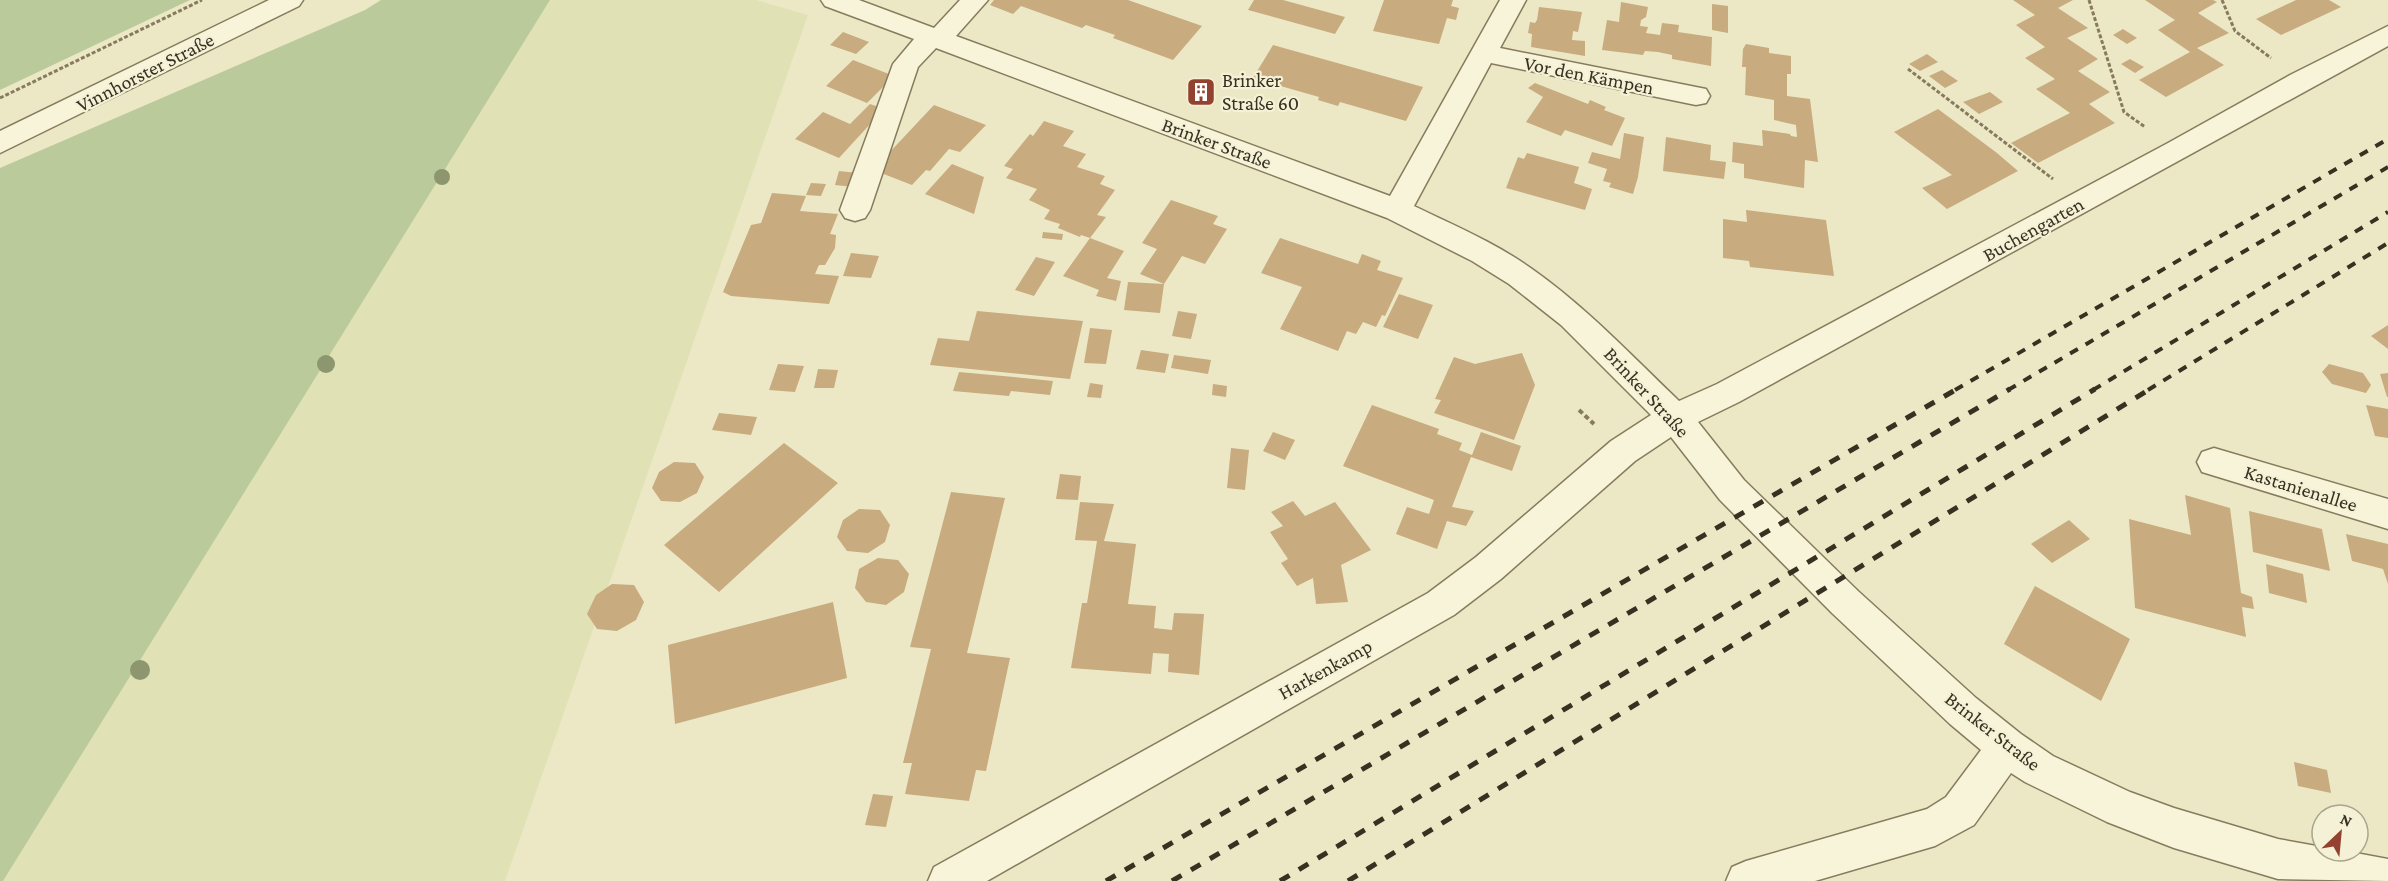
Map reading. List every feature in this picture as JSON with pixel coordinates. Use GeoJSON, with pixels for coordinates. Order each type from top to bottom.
{"type":"FeatureCollection","features":[{"type":"Feature","properties":{"kind":"street","name":"Vinnhorster Straße"},"geometry":{"type":"LineString","coordinates":[[0,143],[290,0]]}},
{"type":"Feature","properties":{"kind":"street","name":"Brinker Straße"},"geometry":{"type":"LineString","coordinates":[[834,0],[1397,210],[1448,234],[1520,276],[1598,340],[1675,418],[1732,490],[1878,633],[2007,747],[2049,774],[2121,808],[2174,828],[2278,859],[2388,879]]}},
{"type":"Feature","properties":{"kind":"street"},"geometry":{"type":"LineString","coordinates":[[855,210],[906,64],[975,0]]}},
{"type":"Feature","properties":{"kind":"street"},"geometry":{"type":"LineString","coordinates":[[1397,210],[1513,0]]}},
{"type":"Feature","properties":{"kind":"street","name":"Buchengarten"},"geometry":{"type":"LineString","coordinates":[[1675,418],[1738,388],[2178,150],[2301,80],[2388,36]]}},
{"type":"Feature","properties":{"kind":"street","name":"Vor den Kämpen"},"geometry":{"type":"LineString","coordinates":[[1483,53],[1696,96]]}},
{"type":"Feature","properties":{"kind":"street","name":"Harkenkamp"},"geometry":{"type":"LineString","coordinates":[[948,881],[1441,604],[1481,577],[1624,450],[1675,418]]}},
{"type":"Feature","properties":{"kind":"street","name":"Kastanienallee"},"geometry":{"type":"LineString","coordinates":[[2214,462],[2388,514]]}},
{"type":"Feature","properties":{"kind":"street"},"geometry":{"type":"LineString","coordinates":[[1746,881],[1935,826],[1960,812],[2007,747]]}},
{"type":"Feature","properties":{"kind":"path"},"geometry":{"type":"LineString","coordinates":[[0,98],[202,0]]}},
{"type":"Feature","properties":{"kind":"path"},"geometry":{"type":"LineString","coordinates":[[2089,0],[2124,112],[2178,150]]}},
{"type":"Feature","properties":{"kind":"path"},"geometry":{"type":"LineString","coordinates":[[2222,0],[2235,31],[2301,80]]}},
{"type":"Feature","properties":{"kind":"path"},"geometry":{"type":"LineString","coordinates":[[1908,69],[2082,202]]}},
{"type":"Feature","properties":{"kind":"green space"},"geometry":{"type":"Polygon","coordinates":[[[0,0],[190,0],[0,90],[0,0]]]}},
{"type":"Feature","properties":{"kind":"green space"},"geometry":{"type":"Polygon","coordinates":[[[381,0],[550,0],[3,881],[0,881],[0,168],[365,10],[381,0]]]}},
{"type":"Feature","properties":{"kind":"green space"},"geometry":{"type":"Polygon","coordinates":[[[550,0],[756,0],[808,15],[505,881],[3,881],[550,0]]]}},
{"type":"Feature","properties":{"kind":"building"},"geometry":{"type":"Polygon","coordinates":[[[994,0],[1128,0],[1202,26],[1173,60],[1113,38],[1115,35],[1086,25],[1082,28],[1021,6],[1013,14],[990,5],[994,0]]]}},
{"type":"Feature","properties":{"kind":"building"},"geometry":{"type":"Polygon","coordinates":[[[1254,0],[1283,0],[1345,17],[1335,34],[1248,10],[1254,0]]]}},
{"type":"Feature","properties":{"kind":"building"},"geometry":{"type":"Polygon","coordinates":[[[1384,0],[1453,0],[1451,6],[1459,8],[1456,20],[1447,18],[1439,44],[1373,31],[1384,0]]]}},
{"type":"Feature","properties":{"kind":"building"},"geometry":{"type":"Polygon","coordinates":[[[2013,0],[2073,0],[2058,8],[2088,28],[2067,38],[2098,59],[2078,71],[2110,92],[2089,104],[2115,123],[2038,163],[2011,143],[2070,113],[2036,89],[2055,79],[2025,58],[2045,47],[2016,25],[2035,15],[2013,0]]]}},
{"type":"Feature","properties":{"kind":"building"},"geometry":{"type":"Polygon","coordinates":[[[2145,0],[2213,0],[2217,2],[2198,13],[2229,33],[2197,48],[2224,65],[2166,97],[2139,80],[2190,52],[2158,30],[2175,20],[2145,0]]]}},
{"type":"Feature","properties":{"kind":"building"},"geometry":{"type":"Polygon","coordinates":[[[2296,0],[2329,0],[2341,7],[2281,35],[2256,19],[2296,0]]]}},
{"type":"Feature","properties":{"kind":"building"},"geometry":{"type":"Polygon","coordinates":[[[1621,2],[1648,7],[1646,17],[1641,20],[1640,26],[1648,27],[1646,33],[1660,35],[1662,23],[1679,25],[1678,32],[1712,37],[1711,66],[1672,59],[1672,55],[1658,52],[1645,51],[1643,55],[1602,50],[1607,20],[1619,22],[1621,2]]]}},
{"type":"Feature","properties":{"kind":"building"},"geometry":{"type":"Polygon","coordinates":[[[1712,4],[1728,6],[1728,33],[1712,30],[1712,4]]]}},
{"type":"Feature","properties":{"kind":"building"},"geometry":{"type":"Polygon","coordinates":[[[1539,7],[1582,12],[1578,32],[1573,31],[1572,40],[1585,41],[1585,56],[1531,47],[1532,34],[1528,33],[1530,22],[1535,23],[1537,20],[1539,7]]]}},
{"type":"Feature","properties":{"kind":"building"},"geometry":{"type":"Polygon","coordinates":[[[2123,29],[2137,38],[2127,44],[2113,35],[2123,29]]]}},
{"type":"Feature","properties":{"kind":"building"},"geometry":{"type":"Polygon","coordinates":[[[843,32],[869,42],[856,54],[830,45],[843,32]]]}},
{"type":"Feature","properties":{"kind":"building"},"geometry":{"type":"Polygon","coordinates":[[[1746,44],[1769,48],[1769,53],[1791,56],[1791,74],[1787,74],[1787,96],[1810,99],[1818,162],[1805,160],[1804,188],[1744,178],[1744,164],[1732,162],[1733,142],[1763,146],[1762,130],[1797,137],[1796,125],[1774,120],[1774,100],[1745,95],[1746,67],[1742,67],[1743,49],[1746,44]]]}},
{"type":"Feature","properties":{"kind":"building"},"geometry":{"type":"Polygon","coordinates":[[[1273,45],[1423,87],[1406,121],[1340,102],[1338,106],[1318,100],[1319,97],[1253,78],[1273,45]]]}},
{"type":"Feature","properties":{"kind":"building"},"geometry":{"type":"Polygon","coordinates":[[[1927,54],[1938,62],[1920,71],[1909,64],[1927,54]]]}},
{"type":"Feature","properties":{"kind":"building"},"geometry":{"type":"Polygon","coordinates":[[[2130,59],[2144,67],[2135,73],[2121,64],[2130,59]]]}},
{"type":"Feature","properties":{"kind":"building"},"geometry":{"type":"Polygon","coordinates":[[[853,60],[894,76],[867,103],[826,86],[853,60]]]}},
{"type":"Feature","properties":{"kind":"building"},"geometry":{"type":"Polygon","coordinates":[[[1942,70],[1958,81],[1945,88],[1929,76],[1942,70]]]}},
{"type":"Feature","properties":{"kind":"building"},"geometry":{"type":"Polygon","coordinates":[[[1535,83],[1588,104],[1590,100],[1606,107],[1604,110],[1625,118],[1612,146],[1565,130],[1561,136],[1526,122],[1543,97],[1528,88],[1535,83]]]}},
{"type":"Feature","properties":{"kind":"building","name":"Brinker Straße 60"},"geometry":{"type":"Polygon","coordinates":[[[1196,85],[1212,90],[1207,97],[1191,93],[1196,85]]]}},
{"type":"Feature","properties":{"kind":"building"},"geometry":{"type":"Polygon","coordinates":[[[1990,92],[2003,102],[1979,114],[1963,102],[1990,92]]]}},
{"type":"Feature","properties":{"kind":"building"},"geometry":{"type":"Polygon","coordinates":[[[870,104],[884,109],[839,158],[795,139],[823,112],[850,124],[870,104]]]}},
{"type":"Feature","properties":{"kind":"building"},"geometry":{"type":"Polygon","coordinates":[[[934,105],[986,125],[960,152],[949,149],[930,171],[926,170],[912,185],[881,173],[887,155],[934,105]]]}},
{"type":"Feature","properties":{"kind":"building"},"geometry":{"type":"Polygon","coordinates":[[[1938,109],[2018,171],[1947,209],[1922,188],[1952,175],[1894,132],[1938,109]]]}},
{"type":"Feature","properties":{"kind":"building"},"geometry":{"type":"Polygon","coordinates":[[[1044,121],[1074,131],[1063,146],[1086,154],[1077,167],[1105,176],[1100,184],[1115,190],[1097,215],[1106,217],[1090,238],[1081,235],[1080,237],[1058,228],[1060,224],[1044,219],[1050,210],[1029,200],[1037,189],[1006,178],[1013,169],[1004,166],[1030,134],[1033,136],[1044,121]]]}},
{"type":"Feature","properties":{"kind":"building"},"geometry":{"type":"Polygon","coordinates":[[[1624,133],[1644,137],[1633,194],[1609,187],[1611,183],[1603,181],[1607,169],[1588,163],[1592,152],[1620,159],[1624,133]]]}},
{"type":"Feature","properties":{"kind":"building"},"geometry":{"type":"Polygon","coordinates":[[[1666,137],[1711,145],[1710,160],[1726,162],[1724,179],[1663,171],[1666,137]]]}},
{"type":"Feature","properties":{"kind":"building"},"geometry":{"type":"Polygon","coordinates":[[[1527,153],[1579,167],[1574,183],[1592,189],[1585,210],[1506,188],[1518,157],[1524,159],[1527,153]]]}},
{"type":"Feature","properties":{"kind":"building"},"geometry":{"type":"Polygon","coordinates":[[[952,164],[984,177],[974,214],[925,194],[952,164]]]}},
{"type":"Feature","properties":{"kind":"building"},"geometry":{"type":"Polygon","coordinates":[[[839,171],[858,173],[854,187],[835,185],[839,171]]]}},
{"type":"Feature","properties":{"kind":"building"},"geometry":{"type":"Polygon","coordinates":[[[811,183],[826,184],[821,196],[806,195],[811,183]]]}},
{"type":"Feature","properties":{"kind":"building"},"geometry":{"type":"Polygon","coordinates":[[[772,193],[806,196],[800,211],[838,214],[830,234],[836,235],[835,248],[825,265],[819,265],[815,274],[839,276],[829,304],[731,296],[723,292],[751,225],[761,223],[772,193]]]}},
{"type":"Feature","properties":{"kind":"building"},"geometry":{"type":"Polygon","coordinates":[[[1171,200],[1218,216],[1213,224],[1227,229],[1205,264],[1182,256],[1164,284],[1140,274],[1157,249],[1142,243],[1171,200]]]}},
{"type":"Feature","properties":{"kind":"building"},"geometry":{"type":"Polygon","coordinates":[[[1746,210],[1826,220],[1834,276],[1750,267],[1749,261],[1723,258],[1723,219],[1747,222],[1746,210]]]}},
{"type":"Feature","properties":{"kind":"building"},"geometry":{"type":"Polygon","coordinates":[[[1043,232],[1063,234],[1062,240],[1042,238],[1043,232]]]}},
{"type":"Feature","properties":{"kind":"building"},"geometry":{"type":"Polygon","coordinates":[[[1090,238],[1124,251],[1107,278],[1121,281],[1116,301],[1096,296],[1099,290],[1063,276],[1090,238]]]}},
{"type":"Feature","properties":{"kind":"building"},"geometry":{"type":"Polygon","coordinates":[[[1280,238],[1358,264],[1362,254],[1381,261],[1377,270],[1403,278],[1385,316],[1382,315],[1376,327],[1363,322],[1356,334],[1347,331],[1338,351],[1280,329],[1302,287],[1261,273],[1280,238]]]}},
{"type":"Feature","properties":{"kind":"building"},"geometry":{"type":"Polygon","coordinates":[[[851,253],[879,256],[871,278],[843,276],[851,253]]]}},
{"type":"Feature","properties":{"kind":"building"},"geometry":{"type":"Polygon","coordinates":[[[1036,257],[1055,262],[1034,296],[1015,290],[1036,257]]]}},
{"type":"Feature","properties":{"kind":"building"},"geometry":{"type":"Polygon","coordinates":[[[1128,282],[1164,284],[1160,313],[1124,310],[1128,282]]]}},
{"type":"Feature","properties":{"kind":"building"},"geometry":{"type":"Polygon","coordinates":[[[1399,294],[1433,305],[1418,339],[1383,327],[1399,294]]]}},
{"type":"Feature","properties":{"kind":"building"},"geometry":{"type":"Polygon","coordinates":[[[977,311],[1083,321],[1070,379],[930,365],[938,338],[969,341],[977,311]]]}},
{"type":"Feature","properties":{"kind":"building"},"geometry":{"type":"Polygon","coordinates":[[[1178,311],[1197,314],[1191,339],[1172,336],[1178,311]]]}},
{"type":"Feature","properties":{"kind":"building"},"geometry":{"type":"Polygon","coordinates":[[[2388,325],[2388,349],[2371,336],[2388,325]]]}},
{"type":"Feature","properties":{"kind":"building"},"geometry":{"type":"Polygon","coordinates":[[[1090,328],[1112,330],[1106,364],[1084,363],[1090,328]]]}},
{"type":"Feature","properties":{"kind":"building"},"geometry":{"type":"Polygon","coordinates":[[[1141,350],[1169,354],[1165,373],[1136,369],[1141,350]]]}},
{"type":"Feature","properties":{"kind":"building"},"geometry":{"type":"Polygon","coordinates":[[[1522,353],[1535,385],[1514,440],[1434,413],[1441,400],[1435,399],[1454,357],[1475,364],[1522,353]]]}},
{"type":"Feature","properties":{"kind":"building"},"geometry":{"type":"Polygon","coordinates":[[[1174,355],[1211,360],[1208,374],[1171,368],[1174,355]]]}},
{"type":"Feature","properties":{"kind":"building"},"geometry":{"type":"Polygon","coordinates":[[[778,364],[804,366],[795,392],[769,390],[778,364]]]}},
{"type":"Feature","properties":{"kind":"building"},"geometry":{"type":"Polygon","coordinates":[[[2329,364],[2363,373],[2371,385],[2366,393],[2332,384],[2322,372],[2329,364]]]}},
{"type":"Feature","properties":{"kind":"building"},"geometry":{"type":"Polygon","coordinates":[[[818,369],[838,370],[834,388],[814,388],[818,369]]]}},
{"type":"Feature","properties":{"kind":"building"},"geometry":{"type":"Polygon","coordinates":[[[959,372],[1053,381],[1050,395],[1011,391],[1009,396],[953,391],[959,372]]]}},
{"type":"Feature","properties":{"kind":"building"},"geometry":{"type":"Polygon","coordinates":[[[2388,373],[2388,397],[2387,397],[2380,374],[2388,373]]]}},
{"type":"Feature","properties":{"kind":"building"},"geometry":{"type":"Polygon","coordinates":[[[1090,383],[1103,385],[1101,398],[1087,397],[1090,383]]]}},
{"type":"Feature","properties":{"kind":"building"},"geometry":{"type":"Polygon","coordinates":[[[1213,384],[1227,386],[1226,397],[1212,395],[1213,384]]]}},
{"type":"Feature","properties":{"kind":"building"},"geometry":{"type":"Polygon","coordinates":[[[1372,405],[1439,429],[1437,434],[1462,443],[1459,450],[1472,455],[1481,432],[1521,446],[1512,471],[1471,457],[1452,507],[1474,511],[1466,526],[1447,521],[1437,549],[1396,534],[1407,507],[1429,514],[1434,500],[1343,466],[1372,405]]]}},
{"type":"Feature","properties":{"kind":"building"},"geometry":{"type":"Polygon","coordinates":[[[2366,405],[2388,409],[2388,438],[2375,436],[2366,405]]]}},
{"type":"Feature","properties":{"kind":"building"},"geometry":{"type":"Polygon","coordinates":[[[719,413],[757,417],[751,435],[712,430],[719,413]]]}},
{"type":"Feature","properties":{"kind":"building"},"geometry":{"type":"Polygon","coordinates":[[[1273,432],[1295,440],[1285,460],[1263,451],[1273,432]]]}},
{"type":"Feature","properties":{"kind":"building"},"geometry":{"type":"Polygon","coordinates":[[[784,443],[838,483],[719,592],[664,545],[784,443]]]}},
{"type":"Feature","properties":{"kind":"building"},"geometry":{"type":"Polygon","coordinates":[[[1231,448],[1249,450],[1245,490],[1227,488],[1231,448]]]}},
{"type":"Feature","properties":{"kind":"building"},"geometry":{"type":"Polygon","coordinates":[[[674,462],[695,463],[704,477],[697,493],[680,502],[661,501],[652,488],[659,472],[674,462]]]}},
{"type":"Feature","properties":{"kind":"building"},"geometry":{"type":"Polygon","coordinates":[[[1060,474],[1081,476],[1078,500],[1056,499],[1060,474]]]}},
{"type":"Feature","properties":{"kind":"building"},"geometry":{"type":"Polygon","coordinates":[[[951,492],[1005,498],[967,653],[1010,658],[986,771],[976,770],[969,801],[905,794],[912,763],[903,763],[931,649],[910,647],[951,492]]]}},
{"type":"Feature","properties":{"kind":"building"},"geometry":{"type":"Polygon","coordinates":[[[2185,495],[2230,508],[2241,593],[2252,597],[2254,609],[2242,607],[2246,637],[2135,608],[2129,519],[2191,535],[2185,495]]]}},
{"type":"Feature","properties":{"kind":"building"},"geometry":{"type":"Polygon","coordinates":[[[1293,501],[1305,516],[1335,502],[1371,550],[1341,565],[1348,602],[1316,604],[1313,578],[1297,586],[1281,563],[1288,559],[1270,532],[1283,526],[1271,512],[1293,501]]]}},
{"type":"Feature","properties":{"kind":"building"},"geometry":{"type":"Polygon","coordinates":[[[1080,502],[1114,504],[1104,541],[1136,544],[1128,604],[1156,606],[1154,628],[1172,630],[1174,613],[1204,614],[1199,675],[1168,672],[1169,654],[1153,653],[1151,674],[1071,668],[1082,603],[1087,603],[1097,541],[1075,540],[1080,502]]]}},
{"type":"Feature","properties":{"kind":"building"},"geometry":{"type":"Polygon","coordinates":[[[859,509],[880,510],[890,525],[885,542],[868,553],[847,551],[837,537],[843,520],[859,509]]]}},
{"type":"Feature","properties":{"kind":"building"},"geometry":{"type":"Polygon","coordinates":[[[2249,511],[2322,529],[2330,571],[2253,552],[2249,511]]]}},
{"type":"Feature","properties":{"kind":"building"},"geometry":{"type":"Polygon","coordinates":[[[2069,520],[2090,539],[2052,563],[2031,544],[2069,520]]]}},
{"type":"Feature","properties":{"kind":"building"},"geometry":{"type":"Polygon","coordinates":[[[2346,534],[2388,544],[2388,584],[2383,569],[2352,561],[2346,534]]]}},
{"type":"Feature","properties":{"kind":"building"},"geometry":{"type":"Polygon","coordinates":[[[878,558],[898,560],[909,574],[904,592],[886,605],[866,602],[855,588],[859,569],[878,558]]]}},
{"type":"Feature","properties":{"kind":"building"},"geometry":{"type":"Polygon","coordinates":[[[2266,564],[2303,574],[2307,603],[2269,593],[2266,564]]]}},
{"type":"Feature","properties":{"kind":"building"},"geometry":{"type":"Polygon","coordinates":[[[612,584],[634,585],[644,602],[636,620],[617,631],[597,629],[587,614],[596,595],[612,584]]]}},
{"type":"Feature","properties":{"kind":"building"},"geometry":{"type":"Polygon","coordinates":[[[2035,586],[2130,639],[2101,701],[2004,644],[2035,586]]]}},
{"type":"Feature","properties":{"kind":"building"},"geometry":{"type":"Polygon","coordinates":[[[833,602],[847,678],[675,724],[668,645],[833,602]]]}},
{"type":"Feature","properties":{"kind":"building"},"geometry":{"type":"Polygon","coordinates":[[[2294,762],[2327,770],[2331,793],[2298,786],[2294,762]]]}},
{"type":"Feature","properties":{"kind":"building"},"geometry":{"type":"Polygon","coordinates":[[[873,794],[893,796],[886,827],[865,825],[873,794]]]}},
{"type":"Feature","properties":{"kind":"railway"},"geometry":{"type":"LineString","coordinates":[[1955,390],[2388,139]]}},
{"type":"Feature","properties":{"kind":"railway"},"geometry":{"type":"LineString","coordinates":[[2008,390],[2388,167]]}},
{"type":"Feature","properties":{"kind":"railway"},"geometry":{"type":"LineString","coordinates":[[2093,390],[2388,212]]}},
{"type":"Feature","properties":{"kind":"railway"},"geometry":{"type":"LineString","coordinates":[[2148,390],[2388,243]]}},
{"type":"Feature","properties":{"kind":"railway"},"geometry":{"type":"LineString","coordinates":[[1106,881],[1957,389]]}},
{"type":"Feature","properties":{"kind":"railway"},"geometry":{"type":"LineString","coordinates":[[1172,881],[2010,389]]}},
{"type":"Feature","properties":{"kind":"railway"},"geometry":{"type":"LineString","coordinates":[[1280,881],[2095,389]]}},
{"type":"Feature","properties":{"kind":"railway"},"geometry":{"type":"LineString","coordinates":[[1348,881],[2150,389]]}},
{"type":"Feature","properties":{"kind":"place","name":"Brinker Straße 60"},"geometry":{"type":"Point","coordinates":[1201,92]}}]}
